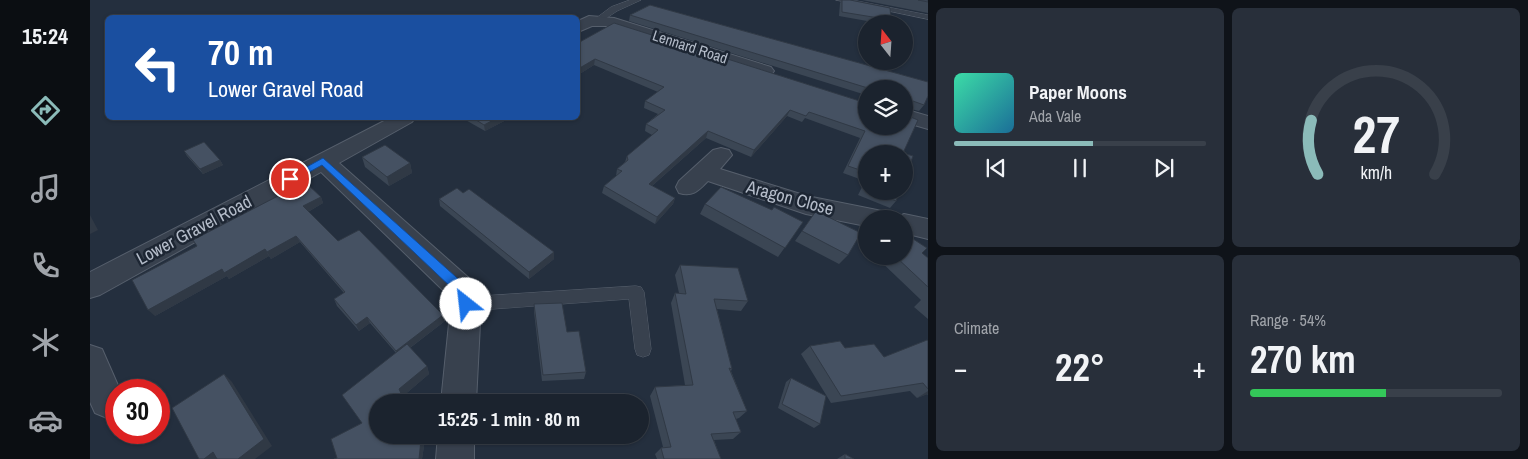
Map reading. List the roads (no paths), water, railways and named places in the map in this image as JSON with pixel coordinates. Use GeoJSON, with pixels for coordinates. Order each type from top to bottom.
{"type":"FeatureCollection","features":[{"type":"Feature","properties":{"kind":"street"},"geometry":{"type":"LineString","coordinates":[[580,26],[589,20],[599,19]]}},
{"type":"Feature","properties":{"kind":"street","name":"Lennard Road"},"geometry":{"type":"LineString","coordinates":[[599,19],[782,77]]}},
{"type":"Feature","properties":{"kind":"street"},"geometry":{"type":"LineString","coordinates":[[913,119],[928,123]]}},
{"type":"Feature","properties":{"kind":"street","name":"Lower Gravel Road"},"geometry":{"type":"LineString","coordinates":[[90,286],[401,120]]}},
{"type":"Feature","properties":{"kind":"street","name":"Aragon Close"},"geometry":{"type":"LineString","coordinates":[[721,155],[696,180],[858,215]]}},
{"type":"Feature","properties":{"kind":"street"},"geometry":{"type":"LineString","coordinates":[[323,161],[460,288],[466,304],[460,394]]}},
{"type":"Feature","properties":{"kind":"street"},"geometry":{"type":"LineString","coordinates":[[913,226],[928,229]]}},
{"type":"Feature","properties":{"kind":"street"},"geometry":{"type":"LineString","coordinates":[[90,360],[105,396]]}},
{"type":"Feature","properties":{"kind":"street"},"geometry":{"type":"LineString","coordinates":[[455,459],[456,444]]}},
{"type":"Feature","properties":{"kind":"lane"},"geometry":{"type":"LineString","coordinates":[[599,19],[614,9],[637,0]]}},
{"type":"Feature","properties":{"kind":"lane"},"geometry":{"type":"LineString","coordinates":[[840,0],[928,17]]}},
{"type":"Feature","properties":{"kind":"lane"},"geometry":{"type":"LineString","coordinates":[[466,304],[636,292],[643,349]]}}]}
